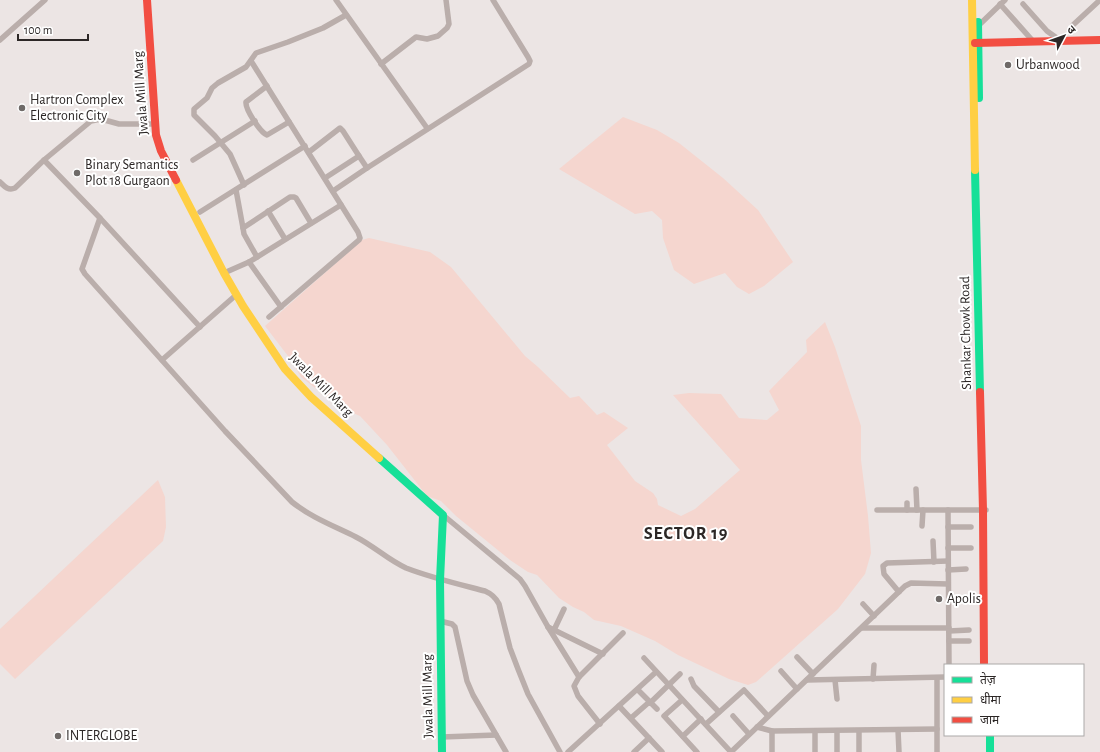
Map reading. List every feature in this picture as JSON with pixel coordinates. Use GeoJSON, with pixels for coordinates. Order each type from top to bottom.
{"type":"FeatureCollection","features":[{"type":"Feature","properties":{"kind":"street"},"geometry":{"type":"LineString","coordinates":[[0,40],[45,0]]}},
{"type":"Feature","properties":{"kind":"street","name":"Jwala Mill Marg"},"geometry":{"type":"LineString","coordinates":[[147,0],[156,135],[161,151],[236,295],[270,348],[297,383],[377,457],[443,515],[440,580],[442,752]]}},
{"type":"Feature","properties":{"kind":"street"},"geometry":{"type":"LineString","coordinates":[[336,0],[427,128]]}},
{"type":"Feature","properties":{"kind":"street"},"geometry":{"type":"LineString","coordinates":[[381,64],[416,37],[430,38],[442,33],[449,24],[446,0]]}},
{"type":"Feature","properties":{"kind":"street"},"geometry":{"type":"LineString","coordinates":[[333,191],[427,128],[529,64],[530,61],[528,57],[493,0]]}},
{"type":"Feature","properties":{"kind":"street","name":"Shankar Chowk Road"},"geometry":{"type":"LineString","coordinates":[[972,0],[975,43],[988,664]]}},
{"type":"Feature","properties":{"kind":"street","name":"Shankar Chowk Road"},"geometry":{"type":"LineString","coordinates":[[975,43],[978,26],[978,0]]}},
{"type":"Feature","properties":{"kind":"street"},"geometry":{"type":"LineString","coordinates":[[1072,25],[1100,0]]}},
{"type":"Feature","properties":{"kind":"street"},"geometry":{"type":"LineString","coordinates":[[978,26],[1003,2],[1032,40],[1035,41]]}},
{"type":"Feature","properties":{"kind":"street"},"geometry":{"type":"LineString","coordinates":[[1023,4],[1048,31],[1061,41]]}},
{"type":"Feature","properties":{"kind":"street"},"geometry":{"type":"LineString","coordinates":[[244,185],[230,154],[222,143],[193,112],[196,107],[206,98],[212,88],[246,67],[256,53],[319,30],[346,14]]}},
{"type":"Feature","properties":{"kind":"street"},"geometry":{"type":"LineString","coordinates":[[975,43],[1100,40]]}},
{"type":"Feature","properties":{"kind":"street"},"geometry":{"type":"LineString","coordinates":[[251,61],[309,152],[359,235],[359,240],[269,317]]}},
{"type":"Feature","properties":{"kind":"street"},"geometry":{"type":"LineString","coordinates":[[267,86],[245,104],[247,109],[262,132],[267,135],[289,122]]}},
{"type":"Feature","properties":{"kind":"street"},"geometry":{"type":"LineString","coordinates":[[0,182],[5,187],[12,190],[80,129],[96,119],[119,124],[155,124]]}},
{"type":"Feature","properties":{"kind":"street"},"geometry":{"type":"LineString","coordinates":[[193,160],[255,121]]}},
{"type":"Feature","properties":{"kind":"street"},"geometry":{"type":"LineString","coordinates":[[309,152],[340,128],[367,168]]}},
{"type":"Feature","properties":{"kind":"street"},"geometry":{"type":"LineString","coordinates":[[200,212],[305,146]]}},
{"type":"Feature","properties":{"kind":"street"},"geometry":{"type":"LineString","coordinates":[[325,178],[359,156]]}},
{"type":"Feature","properties":{"kind":"street"},"geometry":{"type":"LineString","coordinates":[[44,160],[100,218],[200,327]]}},
{"type":"Feature","properties":{"kind":"street"},"geometry":{"type":"LineString","coordinates":[[236,190],[244,234],[257,257]]}},
{"type":"Feature","properties":{"kind":"street"},"geometry":{"type":"LineString","coordinates":[[243,228],[292,196],[296,198],[311,223]]}},
{"type":"Feature","properties":{"kind":"street"},"geometry":{"type":"LineString","coordinates":[[224,273],[250,262],[284,239],[341,205]]}},
{"type":"Feature","properties":{"kind":"street"},"geometry":{"type":"LineString","coordinates":[[268,211],[284,239]]}},
{"type":"Feature","properties":{"kind":"street"},"geometry":{"type":"LineString","coordinates":[[100,218],[82,269],[83,272],[292,502],[318,520],[366,543],[388,558],[405,567],[440,580],[485,591],[496,598],[499,604],[510,648],[528,694],[560,752]]}},
{"type":"Feature","properties":{"kind":"street"},"geometry":{"type":"LineString","coordinates":[[250,262],[281,307]]}},
{"type":"Feature","properties":{"kind":"street"},"geometry":{"type":"LineString","coordinates":[[162,360],[236,295]]}},
{"type":"Feature","properties":{"kind":"street"},"geometry":{"type":"LineString","coordinates":[[916,489],[922,526]]}},
{"type":"Feature","properties":{"kind":"street"},"geometry":{"type":"LineString","coordinates":[[907,503],[907,510]]}},
{"type":"Feature","properties":{"kind":"street"},"geometry":{"type":"LineString","coordinates":[[877,510],[984,510]]}},
{"type":"Feature","properties":{"kind":"street"},"geometry":{"type":"LineString","coordinates":[[948,510],[949,664]]}},
{"type":"Feature","properties":{"kind":"street","name":"Shankar Chowk Road"},"geometry":{"type":"LineString","coordinates":[[984,510],[984,664]]}},
{"type":"Feature","properties":{"kind":"street"},"geometry":{"type":"LineString","coordinates":[[443,515],[520,579],[579,677]]}},
{"type":"Feature","properties":{"kind":"street"},"geometry":{"type":"LineString","coordinates":[[948,527],[971,526]]}},
{"type":"Feature","properties":{"kind":"street"},"geometry":{"type":"LineString","coordinates":[[933,541],[934,562]]}},
{"type":"Feature","properties":{"kind":"street"},"geometry":{"type":"LineString","coordinates":[[948,548],[971,548]]}},
{"type":"Feature","properties":{"kind":"street"},"geometry":{"type":"LineString","coordinates":[[899,592],[884,574],[883,566],[885,564],[948,561]]}},
{"type":"Feature","properties":{"kind":"street"},"geometry":{"type":"LineString","coordinates":[[948,570],[966,569]]}},
{"type":"Feature","properties":{"kind":"street"},"geometry":{"type":"LineString","coordinates":[[644,658],[731,752],[899,592],[911,583],[948,584]]}},
{"type":"Feature","properties":{"kind":"street"},"geometry":{"type":"LineString","coordinates":[[862,604],[874,616]]}},
{"type":"Feature","properties":{"kind":"street"},"geometry":{"type":"LineString","coordinates":[[551,629],[564,609]]}},
{"type":"Feature","properties":{"kind":"street"},"geometry":{"type":"LineString","coordinates":[[440,621],[452,624],[455,627],[467,681],[473,695],[506,752]]}},
{"type":"Feature","properties":{"kind":"street"},"geometry":{"type":"LineString","coordinates":[[862,628],[969,630]]}},
{"type":"Feature","properties":{"kind":"street"},"geometry":{"type":"LineString","coordinates":[[551,629],[604,654]]}},
{"type":"Feature","properties":{"kind":"street"},"geometry":{"type":"LineString","coordinates":[[600,724],[575,691],[574,686],[579,677],[604,654],[623,633]]}},
{"type":"Feature","properties":{"kind":"street"},"geometry":{"type":"LineString","coordinates":[[949,641],[969,641]]}},
{"type":"Feature","properties":{"kind":"street"},"geometry":{"type":"LineString","coordinates":[[797,657],[813,674]]}},
{"type":"Feature","properties":{"kind":"street"},"geometry":{"type":"LineString","coordinates":[[873,679],[874,665]]}},
{"type":"Feature","properties":{"kind":"street"},"geometry":{"type":"LineString","coordinates":[[781,671],[797,689]]}},
{"type":"Feature","properties":{"kind":"street"},"geometry":{"type":"LineString","coordinates":[[568,752],[638,690],[656,672]]}},
{"type":"Feature","properties":{"kind":"street"},"geometry":{"type":"LineString","coordinates":[[631,718],[680,674]]}},
{"type":"Feature","properties":{"kind":"street"},"geometry":{"type":"LineString","coordinates":[[937,678],[937,752]]}},
{"type":"Feature","properties":{"kind":"street"},"geometry":{"type":"LineString","coordinates":[[807,680],[944,678]]}},
{"type":"Feature","properties":{"kind":"street"},"geometry":{"type":"LineString","coordinates":[[690,679],[694,686],[719,712]]}},
{"type":"Feature","properties":{"kind":"street"},"geometry":{"type":"LineString","coordinates":[[835,680],[837,699]]}},
{"type":"Feature","properties":{"kind":"street"},"geometry":{"type":"LineString","coordinates":[[638,690],[649,703],[657,709]]}},
{"type":"Feature","properties":{"kind":"street"},"geometry":{"type":"LineString","coordinates":[[706,724],[744,690],[768,716]]}},
{"type":"Feature","properties":{"kind":"street"},"geometry":{"type":"LineString","coordinates":[[682,700],[664,716],[697,752]]}},
{"type":"Feature","properties":{"kind":"street"},"geometry":{"type":"LineString","coordinates":[[619,706],[662,752]]}},
{"type":"Feature","properties":{"kind":"street"},"geometry":{"type":"LineString","coordinates":[[733,716],[749,734]]}},
{"type":"Feature","properties":{"kind":"street"},"geometry":{"type":"LineString","coordinates":[[682,736],[701,719]]}},
{"type":"Feature","properties":{"kind":"street"},"geometry":{"type":"LineString","coordinates":[[757,727],[772,731],[937,729]]}},
{"type":"Feature","properties":{"kind":"street"},"geometry":{"type":"LineString","coordinates":[[898,730],[899,752]]}},
{"type":"Feature","properties":{"kind":"street"},"geometry":{"type":"LineString","coordinates":[[772,731],[772,752]]}},
{"type":"Feature","properties":{"kind":"street"},"geometry":{"type":"LineString","coordinates":[[815,731],[816,752]]}},
{"type":"Feature","properties":{"kind":"street"},"geometry":{"type":"LineString","coordinates":[[837,731],[837,752]]}},
{"type":"Feature","properties":{"kind":"street"},"geometry":{"type":"LineString","coordinates":[[859,731],[859,752]]}},
{"type":"Feature","properties":{"kind":"street"},"geometry":{"type":"LineString","coordinates":[[442,737],[496,735]]}},
{"type":"Feature","properties":{"kind":"street"},"geometry":{"type":"LineString","coordinates":[[986,736],[986,752]]}},
{"type":"Feature","properties":{"kind":"street"},"geometry":{"type":"LineString","coordinates":[[990,736],[990,752]]}},
{"type":"Feature","properties":{"kind":"street"},"geometry":{"type":"LineString","coordinates":[[634,752],[649,738]]}},
{"type":"Feature","properties":{"kind":"shaded area"},"geometry":{"type":"Polygon","coordinates":[[[623,117],[657,130],[679,143],[723,178],[758,210],[793,262],[764,286],[749,294],[737,287],[725,273],[694,284],[674,270],[663,238],[662,220],[652,211],[635,214],[559,169],[623,117]]]}},
{"type":"Feature","properties":{"kind":"shaded area"},"geometry":{"type":"Polygon","coordinates":[[[369,238],[430,252],[451,267],[525,356],[570,398],[579,396],[597,415],[604,412],[628,428],[607,445],[635,481],[653,493],[657,499],[658,505],[681,516],[695,509],[740,470],[673,395],[689,393],[721,394],[739,418],[767,420],[779,410],[769,391],[807,352],[806,340],[825,322],[835,347],[861,426],[861,460],[871,553],[865,574],[838,609],[756,682],[748,685],[729,679],[678,655],[655,641],[621,626],[594,620],[584,612],[559,598],[537,575],[528,572],[510,560],[456,516],[441,501],[427,496],[387,445],[360,416],[341,408],[301,377],[291,360],[265,326],[362,240],[369,238]]]}},
{"type":"Feature","properties":{"kind":"shaded area"},"geometry":{"type":"Polygon","coordinates":[[[158,480],[165,497],[166,527],[163,541],[15,679],[0,664],[0,629],[158,480]]]}},
{"type":"Feature","properties":{"kind":"traffic: fast"},"geometry":{"type":"LineString","coordinates":[[978,22],[979,98]]}},
{"type":"Feature","properties":{"kind":"traffic: fast"},"geometry":{"type":"LineString","coordinates":[[975,170],[980,392]]}},
{"type":"Feature","properties":{"kind":"traffic: fast"},"geometry":{"type":"LineString","coordinates":[[379,458],[443,515],[440,580],[442,752]]}},
{"type":"Feature","properties":{"kind":"traffic: fast"},"geometry":{"type":"LineString","coordinates":[[990,736],[990,752]]}},
{"type":"Feature","properties":{"kind":"traffic: slow"},"geometry":{"type":"LineString","coordinates":[[972,0],[975,170]]}},
{"type":"Feature","properties":{"kind":"traffic: slow"},"geometry":{"type":"LineString","coordinates":[[176,180],[224,273],[243,306],[285,369],[311,397],[379,458]]}},
{"type":"Feature","properties":{"kind":"traffic: jam"},"geometry":{"type":"LineString","coordinates":[[147,0],[156,135],[161,151],[176,180]]}},
{"type":"Feature","properties":{"kind":"traffic: jam"},"geometry":{"type":"LineString","coordinates":[[975,43],[1100,40]]}},
{"type":"Feature","properties":{"kind":"traffic: jam"},"geometry":{"type":"LineString","coordinates":[[980,392],[983,510],[984,664]]}},
{"type":"Feature","properties":{"kind":"place","name":"Urbanwood"},"geometry":{"type":"Point","coordinates":[1008,65]}},
{"type":"Feature","properties":{"kind":"place","name":"Hartron Complex Electronic City"},"geometry":{"type":"Point","coordinates":[22,108]}},
{"type":"Feature","properties":{"kind":"place","name":"Binary Semantics Plot 18 Gurgaon"},"geometry":{"type":"Point","coordinates":[77,173]}},
{"type":"Feature","properties":{"kind":"place","name":"Apolis"},"geometry":{"type":"Point","coordinates":[939,599]}},
{"type":"Feature","properties":{"kind":"place","name":"INTERGLOBE"},"geometry":{"type":"Point","coordinates":[58,736]}},
{"type":"Feature","properties":{"kind":"district","name":"SECTOR 19"},"geometry":{"type":"Point","coordinates":[686,534]}}]}
